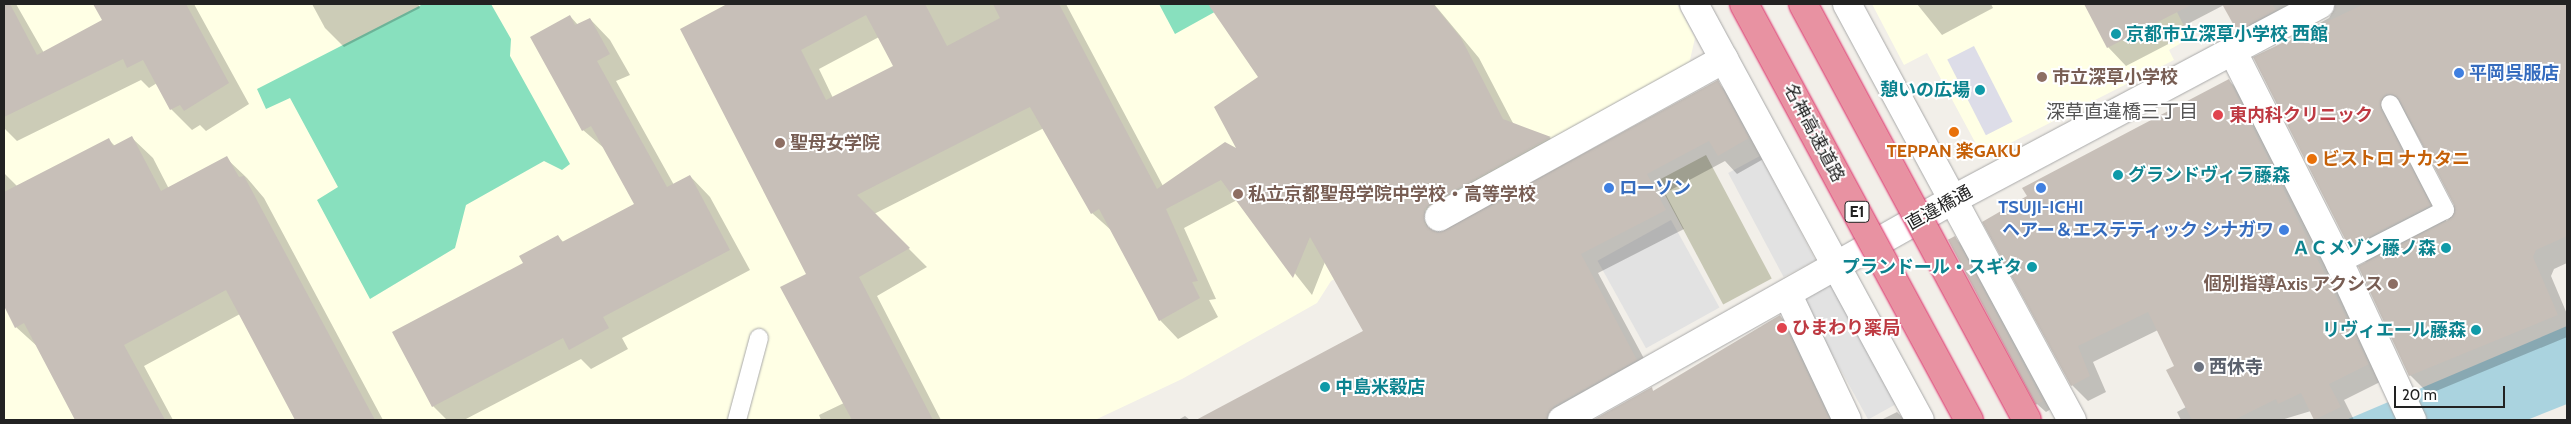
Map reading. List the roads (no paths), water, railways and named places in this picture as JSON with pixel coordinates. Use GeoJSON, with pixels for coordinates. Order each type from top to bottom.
{"type":"FeatureCollection","features":[{"type":"Feature","properties":{"kind":"highway","name":"名神高速道路"},"geometry":{"type":"LineString","coordinates":[[1744,4],[1969,420]]}},
{"type":"Feature","properties":{"kind":"highway"},"geometry":{"type":"LineString","coordinates":[[1803,4],[2027,420]]}},
{"type":"Feature","properties":{"kind":"street"},"geometry":{"type":"LineString","coordinates":[[1694,4],[1920,420]]}},
{"type":"Feature","properties":{"kind":"street"},"geometry":{"type":"LineString","coordinates":[[1847,4],[2072,420]]}},
{"type":"Feature","properties":{"kind":"street","name":"直違橋通"},"geometry":{"type":"LineString","coordinates":[[1562,420],[1788,295],[1952,200],[2320,4]]}},
{"type":"Feature","properties":{"kind":"street"},"geometry":{"type":"LineString","coordinates":[[2232,50],[2340,264],[2412,420]]}},
{"type":"Feature","properties":{"kind":"street"},"geometry":{"type":"LineString","coordinates":[[1439,217],[1724,59]]}},
{"type":"Feature","properties":{"kind":"street"},"geometry":{"type":"LineString","coordinates":[[1788,295],[1847,420]]}},
{"type":"Feature","properties":{"kind":"lane"},"geometry":{"type":"LineString","coordinates":[[2340,264],[2445,210],[2390,104]]}},
{"type":"Feature","properties":{"kind":"lane"},"geometry":{"type":"LineString","coordinates":[[737,420],[759,338]]}},
{"type":"Feature","properties":{"kind":"water"},"geometry":{"type":"Polygon","coordinates":[[[2567,326],[2567,404],[2527,420],[2346,420],[2567,326]]]}},
{"type":"Feature","properties":{"kind":"place","name":"京都市立深草小学校 西館"},"geometry":{"type":"Point","coordinates":[2116,34]}},
{"type":"Feature","properties":{"kind":"place","name":"平岡呉服店"},"geometry":{"type":"Point","coordinates":[2459,73]}},
{"type":"Feature","properties":{"kind":"place","name":"市立深草小学校"},"geometry":{"type":"Point","coordinates":[2042,77]}},
{"type":"Feature","properties":{"kind":"place","name":"憩いの広場"},"geometry":{"type":"Point","coordinates":[1980,90]}},
{"type":"Feature","properties":{"kind":"place","name":"東内科クリニック"},"geometry":{"type":"Point","coordinates":[2218,115]}},
{"type":"Feature","properties":{"kind":"place","name":"TEPPAN 楽GAKU"},"geometry":{"type":"Point","coordinates":[1954,132]}},
{"type":"Feature","properties":{"kind":"place","name":"聖母女学院"},"geometry":{"type":"Point","coordinates":[780,143]}},
{"type":"Feature","properties":{"kind":"place","name":"ビストロ ナカタニ"},"geometry":{"type":"Point","coordinates":[2312,159]}},
{"type":"Feature","properties":{"kind":"place","name":"グランドヴィラ藤森"},"geometry":{"type":"Point","coordinates":[2118,175]}},
{"type":"Feature","properties":{"kind":"place","name":"ローソン"},"geometry":{"type":"Point","coordinates":[1609,188]}},
{"type":"Feature","properties":{"kind":"place","name":"TSUJI-ICHI"},"geometry":{"type":"Point","coordinates":[2041,188]}},
{"type":"Feature","properties":{"kind":"place","name":"私立京都聖母学院中学校・高等学校"},"geometry":{"type":"Point","coordinates":[1238,194]}},
{"type":"Feature","properties":{"kind":"place","name":"ヘアー＆エステティック シナガワ"},"geometry":{"type":"Point","coordinates":[2284,230]}},
{"type":"Feature","properties":{"kind":"place","name":"ＡＣメゾン藤ノ森"},"geometry":{"type":"Point","coordinates":[2446,248]}},
{"type":"Feature","properties":{"kind":"place","name":"プランドール・スギタ"},"geometry":{"type":"Point","coordinates":[2032,267]}},
{"type":"Feature","properties":{"kind":"place","name":"個別指導Axis アクシス"},"geometry":{"type":"Point","coordinates":[2393,284]}},
{"type":"Feature","properties":{"kind":"place","name":"ひまわり薬局"},"geometry":{"type":"Point","coordinates":[1782,328]}},
{"type":"Feature","properties":{"kind":"place","name":"リヴィエール藤森"},"geometry":{"type":"Point","coordinates":[2476,330]}},
{"type":"Feature","properties":{"kind":"place","name":"西休寺"},"geometry":{"type":"Point","coordinates":[2199,367]}},
{"type":"Feature","properties":{"kind":"place","name":"中島米穀店"},"geometry":{"type":"Point","coordinates":[1325,387]}},
{"type":"Feature","properties":{"kind":"district","name":"深草直違橋三丁目"},"geometry":{"type":"Point","coordinates":[2122,112]}}]}
